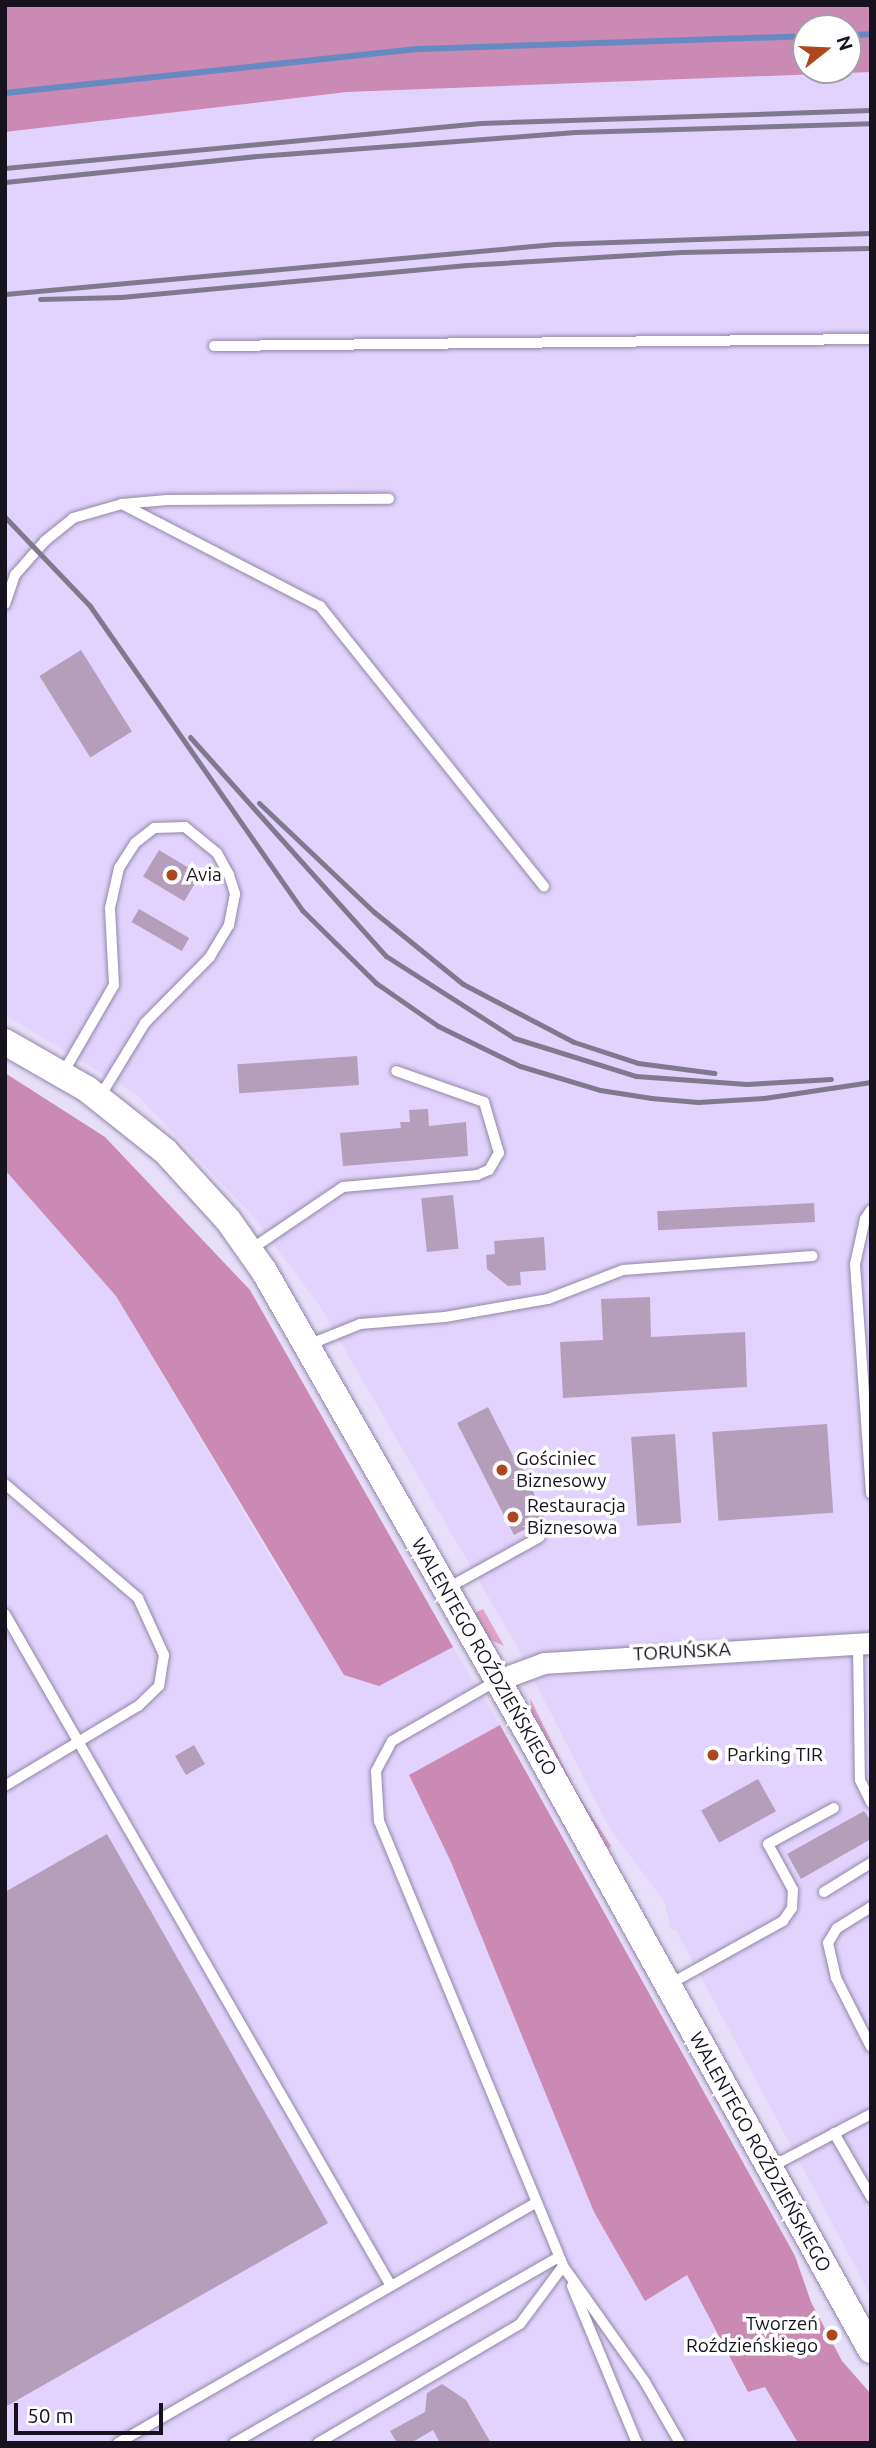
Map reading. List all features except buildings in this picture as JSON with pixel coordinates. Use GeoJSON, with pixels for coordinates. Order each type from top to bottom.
{"type":"FeatureCollection","features":[{"type":"Feature","properties":{"kind":"street","name":"WALENTEGO ROŹDZIEŃSKIEGO"},"geometry":{"type":"LineString","coordinates":[[5,1042],[63,1073],[99,1098],[187,1173],[250,1250],[498,1680],[871,2350]]}},
{"type":"Feature","properties":{"kind":"street","name":"TORUŃSKA"},"geometry":{"type":"LineString","coordinates":[[498,1680],[544,1663],[864,1643]]}},
{"type":"Feature","properties":{"kind":"lane"},"geometry":{"type":"LineString","coordinates":[[214,346],[871,339]]}},
{"type":"Feature","properties":{"kind":"lane"},"geometry":{"type":"LineString","coordinates":[[5,604],[15,575],[45,541],[73,518],[122,504],[167,500],[389,499]]}},
{"type":"Feature","properties":{"kind":"lane"},"geometry":{"type":"LineString","coordinates":[[122,504],[320,606],[544,887]]}},
{"type":"Feature","properties":{"kind":"lane"},"geometry":{"type":"LineString","coordinates":[[63,1073],[114,985],[110,908],[119,868],[135,843],[154,828],[185,827],[217,853],[229,875],[235,894],[229,925],[210,957],[145,1023],[99,1098]]}},
{"type":"Feature","properties":{"kind":"lane"},"geometry":{"type":"LineString","coordinates":[[250,1250],[343,1187],[477,1175],[489,1170],[499,1153],[484,1102],[396,1071]]}},
{"type":"Feature","properties":{"kind":"lane"},"geometry":{"type":"LineString","coordinates":[[871,1210],[865,1219],[855,1264],[871,1493]]}},
{"type":"Feature","properties":{"kind":"lane"},"geometry":{"type":"LineString","coordinates":[[307,1345],[360,1324],[444,1317],[548,1299],[623,1270],[811,1255]]}},
{"type":"Feature","properties":{"kind":"lane"},"geometry":{"type":"LineString","coordinates":[[5,1484],[138,1598],[164,1655],[159,1686],[138,1706],[5,1786]]}},
{"type":"Feature","properties":{"kind":"lane"},"geometry":{"type":"LineString","coordinates":[[446,1589],[540,1536]]}},
{"type":"Feature","properties":{"kind":"lane"},"geometry":{"type":"LineString","coordinates":[[5,1614],[77,1744],[391,2286]]}},
{"type":"Feature","properties":{"kind":"lane"},"geometry":{"type":"LineString","coordinates":[[864,1643],[860,1780],[871,1803]]}},
{"type":"Feature","properties":{"kind":"lane"},"geometry":{"type":"LineString","coordinates":[[498,1680],[392,1741],[376,1771],[376,1804],[637,2443]]}},
{"type":"Feature","properties":{"kind":"lane"},"geometry":{"type":"LineString","coordinates":[[668,1985],[783,1921],[792,1908],[793,1890],[768,1844],[834,1808]]}},
{"type":"Feature","properties":{"kind":"lane"},"geometry":{"type":"LineString","coordinates":[[824,1892],[871,1863]]}},
{"type":"Feature","properties":{"kind":"lane"},"geometry":{"type":"LineString","coordinates":[[871,1907],[837,1928],[828,1943],[835,1978],[871,2047]]}},
{"type":"Feature","properties":{"kind":"lane"},"geometry":{"type":"LineString","coordinates":[[769,2168],[871,2114]]}},
{"type":"Feature","properties":{"kind":"lane"},"geometry":{"type":"LineString","coordinates":[[834,2133],[871,2197]]}},
{"type":"Feature","properties":{"kind":"lane"},"geometry":{"type":"LineString","coordinates":[[118,2443],[537,2202]]}},
{"type":"Feature","properties":{"kind":"lane"},"geometry":{"type":"LineString","coordinates":[[234,2443],[561,2261]]}},
{"type":"Feature","properties":{"kind":"lane"},"geometry":{"type":"LineString","coordinates":[[318,2443],[520,2324],[561,2261]]}},
{"type":"Feature","properties":{"kind":"lane"},"geometry":{"type":"LineString","coordinates":[[561,2261],[645,2382],[680,2443]]}},
{"type":"Feature","properties":{"kind":"shaded area"},"geometry":{"type":"Polygon","coordinates":[[[5,5],[871,5],[871,72],[862,72],[862,14],[792,14],[792,75],[347,92],[5,132],[5,5]]]}},
{"type":"Feature","properties":{"kind":"shaded area"},"geometry":{"type":"Polygon","coordinates":[[[862,72],[871,72],[871,2296],[676,1930],[671,1930],[664,1901],[610,1829],[515,1643],[319,1305],[251,1214],[136,1094],[5,1015],[5,132],[347,92],[792,75],[792,84],[862,84],[862,72]]]}},
{"type":"Feature","properties":{"kind":"shaded area"},"geometry":{"type":"Polygon","coordinates":[[[5,1073],[105,1137],[250,1290],[453,1647],[379,1686],[344,1675],[116,1296],[5,1170],[5,1073]]]}},
{"type":"Feature","properties":{"kind":"shaded area"},"geometry":{"type":"Polygon","coordinates":[[[5,1169],[116,1296],[288,1587],[379,1686],[453,1647],[500,1725],[409,1776],[451,1862],[686,2274],[747,2392],[765,2387],[798,2443],[5,2443],[5,1169]]]}},
{"type":"Feature","properties":{"kind":"shaded area"},"geometry":{"type":"Polygon","coordinates":[[[483,1609],[504,1646],[489,1639],[473,1614],[483,1609]]]}},
{"type":"Feature","properties":{"kind":"shaded area"},"geometry":{"type":"Polygon","coordinates":[[[530,1698],[574,1788],[611,1846],[608,1849],[533,1719],[530,1698]]]}},
{"type":"Feature","properties":{"kind":"shaded area"},"geometry":{"type":"Polygon","coordinates":[[[500,1725],[795,2256],[811,2302],[842,2361],[871,2394],[871,2443],[798,2443],[765,2387],[748,2392],[687,2275],[645,2301],[594,2212],[451,1862],[409,1775],[500,1725]]]}},
{"type":"Feature","properties":{"kind":"waterway"},"geometry":{"type":"LineString","coordinates":[[862,34],[871,34]]}},
{"type":"Feature","properties":{"kind":"waterway"},"geometry":{"type":"LineString","coordinates":[[5,93],[420,49],[792,36]]}},
{"type":"Feature","properties":{"kind":"railway"},"geometry":{"type":"LineString","coordinates":[[5,168],[481,123],[871,110]]}},
{"type":"Feature","properties":{"kind":"railway"},"geometry":{"type":"LineString","coordinates":[[5,182],[257,156],[575,132],[871,123]]}},
{"type":"Feature","properties":{"kind":"railway"},"geometry":{"type":"LineString","coordinates":[[5,294],[555,244],[871,233]]}},
{"type":"Feature","properties":{"kind":"railway"},"geometry":{"type":"LineString","coordinates":[[40,299],[121,297],[467,265],[681,252],[871,248]]}},
{"type":"Feature","properties":{"kind":"railway"},"geometry":{"type":"LineString","coordinates":[[5,517],[90,606],[302,910],[376,983],[438,1026],[520,1066],[600,1090],[651,1098],[698,1102],[764,1098],[871,1082]]}},
{"type":"Feature","properties":{"kind":"railway"},"geometry":{"type":"LineString","coordinates":[[190,737],[386,956],[514,1038],[636,1076],[747,1084],[831,1079]]}},
{"type":"Feature","properties":{"kind":"railway"},"geometry":{"type":"LineString","coordinates":[[259,803],[374,912],[463,984],[574,1042],[638,1063],[714,1073]]}},
{"type":"Feature","properties":{"kind":"place","name":"Avia"},"geometry":{"type":"Point","coordinates":[172,875]}},
{"type":"Feature","properties":{"kind":"place","name":"Gościniec Biznesowy"},"geometry":{"type":"Point","coordinates":[502,1470]}},
{"type":"Feature","properties":{"kind":"place","name":"Restauracja Biznesowa"},"geometry":{"type":"Point","coordinates":[513,1517]}},
{"type":"Feature","properties":{"kind":"place","name":"Parking TIR"},"geometry":{"type":"Point","coordinates":[713,1755]}},
{"type":"Feature","properties":{"kind":"place","name":"Tworzeń Roździeńskiego"},"geometry":{"type":"Point","coordinates":[832,2335]}}]}
